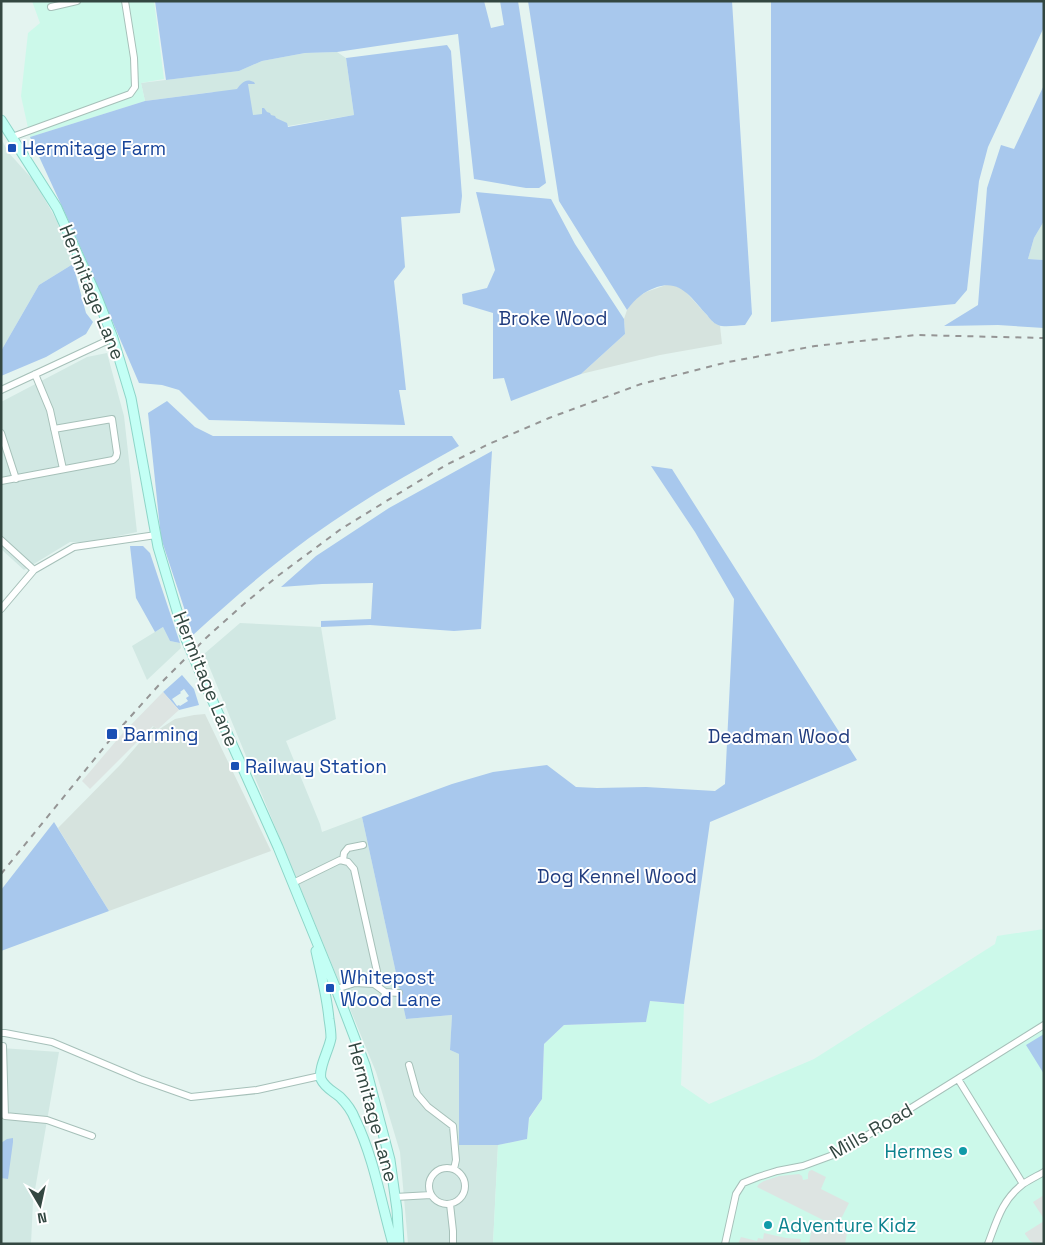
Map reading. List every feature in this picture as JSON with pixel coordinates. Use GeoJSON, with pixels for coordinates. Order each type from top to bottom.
{"type":"FeatureCollection","features":[{"type":"Feature","properties":{"kind":"main road","name":"Hermitage Lane"},"geometry":{"type":"LineString","coordinates":[[1,120],[57,208],[97,297],[113,338],[131,398],[158,547],[186,639],[293,883],[365,1065],[390,1160],[399,1244]]}},
{"type":"Feature","properties":{"kind":"main road"},"geometry":{"type":"LineString","coordinates":[[312,930],[328,1010],[331,1037],[320,1076],[324,1085],[348,1106],[355,1118],[376,1180],[393,1244]]}},
{"type":"Feature","properties":{"kind":"street"},"geometry":{"type":"LineString","coordinates":[[51,7],[77,1]]}},
{"type":"Feature","properties":{"kind":"street"},"geometry":{"type":"LineString","coordinates":[[12,137],[130,94],[135,87],[134,58],[125,1]]}},
{"type":"Feature","properties":{"kind":"street"},"geometry":{"type":"LineString","coordinates":[[1,390],[113,338]]}},
{"type":"Feature","properties":{"kind":"street"},"geometry":{"type":"LineString","coordinates":[[34,374],[50,410],[63,469]]}},
{"type":"Feature","properties":{"kind":"street"},"geometry":{"type":"LineString","coordinates":[[1,481],[113,460],[116,457],[112,419],[54,429]]}},
{"type":"Feature","properties":{"kind":"street"},"geometry":{"type":"LineString","coordinates":[[1,433],[16,479]]}},
{"type":"Feature","properties":{"kind":"street"},"geometry":{"type":"LineString","coordinates":[[1,609],[34,570],[74,547],[156,534]]}},
{"type":"Feature","properties":{"kind":"street"},"geometry":{"type":"LineString","coordinates":[[1,540],[34,570]]}},
{"type":"Feature","properties":{"kind":"street"},"geometry":{"type":"LineString","coordinates":[[344,860],[344,853],[348,848],[363,845]]}},
{"type":"Feature","properties":{"kind":"street"},"geometry":{"type":"LineString","coordinates":[[293,883],[340,860],[350,864],[354,869],[378,973],[374,984]]}},
{"type":"Feature","properties":{"kind":"street"},"geometry":{"type":"LineString","coordinates":[[336,989],[355,983],[374,984],[385,992],[399,993]]}},
{"type":"Feature","properties":{"kind":"street"},"geometry":{"type":"LineString","coordinates":[[384,999],[385,992]]}},
{"type":"Feature","properties":{"kind":"street","name":"Mills Road"},"geometry":{"type":"LineString","coordinates":[[725,1244],[736,1194],[743,1184],[758,1177],[803,1166],[833,1155],[1044,1025]]}},
{"type":"Feature","properties":{"kind":"street"},"geometry":{"type":"LineString","coordinates":[[1,1033],[52,1042],[140,1079],[191,1097],[257,1090],[320,1076]]}},
{"type":"Feature","properties":{"kind":"street"},"geometry":{"type":"LineString","coordinates":[[1,1046],[3,1046],[3,1118],[47,1120],[92,1136]]}},
{"type":"Feature","properties":{"kind":"street"},"geometry":{"type":"LineString","coordinates":[[409,1065],[417,1094],[428,1107],[453,1126],[456,1160],[454,1169]]}},
{"type":"Feature","properties":{"kind":"street"},"geometry":{"type":"LineString","coordinates":[[958,1079],[1024,1184]]}},
{"type":"Feature","properties":{"kind":"street"},"geometry":{"type":"LineString","coordinates":[[443,1168],[454,1169],[463,1176],[465,1188],[460,1198],[450,1204],[439,1202],[431,1195],[429,1184],[433,1174],[443,1168]]}},
{"type":"Feature","properties":{"kind":"street"},"geometry":{"type":"LineString","coordinates":[[988,1244],[1001,1210],[1007,1201],[1024,1184],[1044,1172]]}},
{"type":"Feature","properties":{"kind":"street"},"geometry":{"type":"LineString","coordinates":[[395,1197],[431,1195]]}},
{"type":"Feature","properties":{"kind":"street"},"geometry":{"type":"LineString","coordinates":[[450,1204],[453,1244]]}},
{"type":"Feature","properties":{"kind":"shaded area"},"geometry":{"type":"Polygon","coordinates":[[[32,1],[154,1],[164,79],[141,83],[145,101],[30,137],[21,96],[28,33],[40,23],[32,1]]]}},
{"type":"Feature","properties":{"kind":"shaded area"},"geometry":{"type":"Polygon","coordinates":[[[337,52],[346,58],[354,115],[252,132],[213,92],[145,101],[141,83],[239,71],[262,61],[305,53],[337,52]]]}},
{"type":"Feature","properties":{"kind":"shaded area"},"geometry":{"type":"Polygon","coordinates":[[[1,138],[8,152],[35,182],[57,221],[73,264],[39,285],[1,351],[1,138]]]}},
{"type":"Feature","properties":{"kind":"shaded area"},"geometry":{"type":"Polygon","coordinates":[[[1044,221],[1044,260],[1028,259],[1034,238],[1044,221]]]}},
{"type":"Feature","properties":{"kind":"shaded area"},"geometry":{"type":"Polygon","coordinates":[[[666,285],[674,285],[685,291],[713,322],[720,326],[722,344],[660,355],[581,374],[625,334],[624,319],[627,310],[635,299],[646,292],[666,285]]]}},
{"type":"Feature","properties":{"kind":"shaded area"},"geometry":{"type":"Polygon","coordinates":[[[107,353],[124,416],[137,532],[89,542],[70,542],[24,570],[1,549],[1,402],[87,357],[107,353]]]}},
{"type":"Feature","properties":{"kind":"shaded area"},"geometry":{"type":"Polygon","coordinates":[[[240,623],[321,627],[336,719],[286,741],[322,832],[362,817],[406,1019],[452,1015],[450,1050],[459,1054],[459,1145],[498,1145],[493,1244],[408,1244],[400,1152],[376,1072],[204,654],[240,623]]]}},
{"type":"Feature","properties":{"kind":"shaded area"},"geometry":{"type":"Polygon","coordinates":[[[163,627],[170,641],[180,643],[181,648],[147,680],[132,646],[163,627]]]}},
{"type":"Feature","properties":{"kind":"shaded area"},"geometry":{"type":"Polygon","coordinates":[[[163,692],[179,710],[158,729],[153,726],[90,789],[82,781],[122,734],[163,692]]]}},
{"type":"Feature","properties":{"kind":"shaded area"},"geometry":{"type":"Polygon","coordinates":[[[205,714],[271,851],[109,911],[58,828],[121,764],[154,726],[158,730],[175,719],[205,714]]]}},
{"type":"Feature","properties":{"kind":"shaded area"},"geometry":{"type":"Polygon","coordinates":[[[1044,929],[1044,1244],[493,1244],[498,1145],[527,1139],[529,1119],[542,1099],[544,1044],[564,1025],[646,1022],[649,1001],[684,1004],[681,1085],[709,1104],[814,1059],[995,944],[997,936],[1044,929]]]}},
{"type":"Feature","properties":{"kind":"shaded area"},"geometry":{"type":"Polygon","coordinates":[[[1,1048],[59,1052],[33,1201],[31,1244],[1,1244],[1,1048]]]}},
{"type":"Feature","properties":{"kind":"shaded area"},"geometry":{"type":"Polygon","coordinates":[[[812,1170],[826,1177],[821,1189],[849,1203],[842,1217],[827,1222],[757,1187],[764,1181],[779,1176],[799,1174],[803,1180],[808,1179],[809,1171],[812,1170]]]}},
{"type":"Feature","properties":{"kind":"shaded area"},"geometry":{"type":"Polygon","coordinates":[[[1044,1195],[1044,1219],[1033,1202],[1044,1195]]]}},
{"type":"Feature","properties":{"kind":"shaded area"},"geometry":{"type":"Polygon","coordinates":[[[813,1221],[827,1224],[841,1221],[849,1222],[845,1244],[809,1244],[813,1221]]]}},
{"type":"Feature","properties":{"kind":"shaded area"},"geometry":{"type":"Polygon","coordinates":[[[1044,1221],[1044,1244],[1036,1244],[1030,1241],[1025,1233],[1044,1221]]]}},
{"type":"Feature","properties":{"kind":"shaded area"},"geometry":{"type":"Polygon","coordinates":[[[764,1233],[801,1239],[800,1244],[738,1244],[741,1237],[757,1241],[758,1238],[763,1239],[764,1233]]]}},
{"type":"Feature","properties":{"kind":"green space"},"geometry":{"type":"Polygon","coordinates":[[[155,1],[484,1],[491,28],[504,25],[500,1],[518,1],[546,183],[539,188],[526,188],[474,179],[458,34],[337,52],[305,53],[262,61],[239,71],[166,80],[155,1]]]}},
{"type":"Feature","properties":{"kind":"green space"},"geometry":{"type":"Polygon","coordinates":[[[528,1],[732,1],[752,314],[745,325],[721,326],[716,324],[685,292],[673,286],[665,285],[644,293],[627,310],[559,201],[528,1]]]}},
{"type":"Feature","properties":{"kind":"green space"},"geometry":{"type":"Polygon","coordinates":[[[771,1],[1044,1],[1044,27],[988,147],[979,181],[967,290],[955,304],[771,322],[771,1]]]}},
{"type":"Feature","properties":{"kind":"green space"},"geometry":{"type":"Polygon","coordinates":[[[447,45],[451,51],[462,196],[460,213],[401,217],[405,267],[394,281],[406,390],[399,390],[405,425],[209,420],[179,390],[162,385],[139,383],[76,237],[30,137],[145,101],[237,89],[242,83],[249,80],[255,84],[248,84],[253,115],[262,114],[262,108],[264,108],[271,115],[287,123],[288,127],[354,115],[346,58],[447,45]]]}},
{"type":"Feature","properties":{"kind":"green space"},"geometry":{"type":"Polygon","coordinates":[[[1044,85],[1044,221],[1034,238],[1028,259],[1044,260],[1044,328],[998,325],[944,326],[978,305],[987,188],[1001,145],[1014,149],[1044,85]]]}},
{"type":"Feature","properties":{"kind":"green space","name":"Broke Wood"},"geometry":{"type":"Polygon","coordinates":[[[476,192],[551,199],[575,244],[624,319],[625,334],[581,374],[511,401],[504,378],[493,379],[493,313],[463,304],[462,294],[487,288],[495,270],[476,192]]]}},
{"type":"Feature","properties":{"kind":"green space"},"geometry":{"type":"Polygon","coordinates":[[[73,264],[86,313],[93,322],[86,334],[46,357],[1,376],[1,351],[39,285],[73,264]]]}},
{"type":"Feature","properties":{"kind":"green space"},"geometry":{"type":"Polygon","coordinates":[[[167,401],[195,427],[213,436],[452,436],[459,446],[386,487],[324,527],[266,572],[193,635],[161,538],[148,413],[167,401]]]}},
{"type":"Feature","properties":{"kind":"green space"},"geometry":{"type":"Polygon","coordinates":[[[492,451],[481,629],[454,631],[370,625],[321,627],[321,621],[371,619],[373,583],[281,587],[316,556],[389,508],[492,451]]]}},
{"type":"Feature","properties":{"kind":"green space","name":"Dog Kennel Wood"},"geometry":{"type":"Polygon","coordinates":[[[651,466],[672,469],[857,760],[710,822],[684,1004],[650,1001],[646,1022],[564,1025],[544,1044],[542,1099],[529,1118],[527,1139],[498,1145],[459,1145],[459,1054],[450,1050],[452,1015],[406,1019],[362,817],[452,784],[493,772],[547,765],[576,787],[646,787],[715,791],[725,784],[734,599],[695,532],[651,466]]]}},
{"type":"Feature","properties":{"kind":"green space"},"geometry":{"type":"Polygon","coordinates":[[[130,546],[143,546],[150,553],[180,643],[170,641],[163,627],[155,632],[136,598],[130,546]]]}},
{"type":"Feature","properties":{"kind":"green space"},"geometry":{"type":"Polygon","coordinates":[[[182,675],[194,689],[199,705],[179,710],[163,692],[182,675]],[[184,689],[172,699],[177,706],[180,706],[188,701],[186,698],[189,696],[184,689]]]}},
{"type":"Feature","properties":{"kind":"green space"},"geometry":{"type":"Polygon","coordinates":[[[54,822],[109,911],[1,951],[1,890],[54,822]]]}},
{"type":"Feature","properties":{"kind":"green space"},"geometry":{"type":"Polygon","coordinates":[[[1044,1034],[1044,1074],[1026,1045],[1044,1034]]]}},
{"type":"Feature","properties":{"kind":"green space"},"geometry":{"type":"Polygon","coordinates":[[[13,1138],[8,1179],[1,1178],[1,1143],[13,1138]]]}},
{"type":"Feature","properties":{"kind":"railway"},"geometry":{"type":"LineString","coordinates":[[1,874],[114,735],[158,686],[206,638],[279,575],[341,529],[446,465],[549,418],[641,384],[728,362],[815,346],[916,335],[1044,338]]}},
{"type":"Feature","properties":{"kind":"place","name":"Hermitage Farm"},"geometry":{"type":"Point","coordinates":[12,148]}},
{"type":"Feature","properties":{"kind":"place","name":"Barming"},"geometry":{"type":"Point","coordinates":[112,734]}},
{"type":"Feature","properties":{"kind":"place","name":"Railway Station"},"geometry":{"type":"Point","coordinates":[235,766]}},
{"type":"Feature","properties":{"kind":"place","name":"Whitepost Wood Lane"},"geometry":{"type":"Point","coordinates":[330,988]}},
{"type":"Feature","properties":{"kind":"place","name":"Hermes"},"geometry":{"type":"Point","coordinates":[963,1151]}},
{"type":"Feature","properties":{"kind":"place","name":"Adventure Kidz"},"geometry":{"type":"Point","coordinates":[768,1225]}},
{"type":"Feature","properties":{"kind":"park label","name":"Deadman Wood"},"geometry":{"type":"Point","coordinates":[779,736]}}]}
